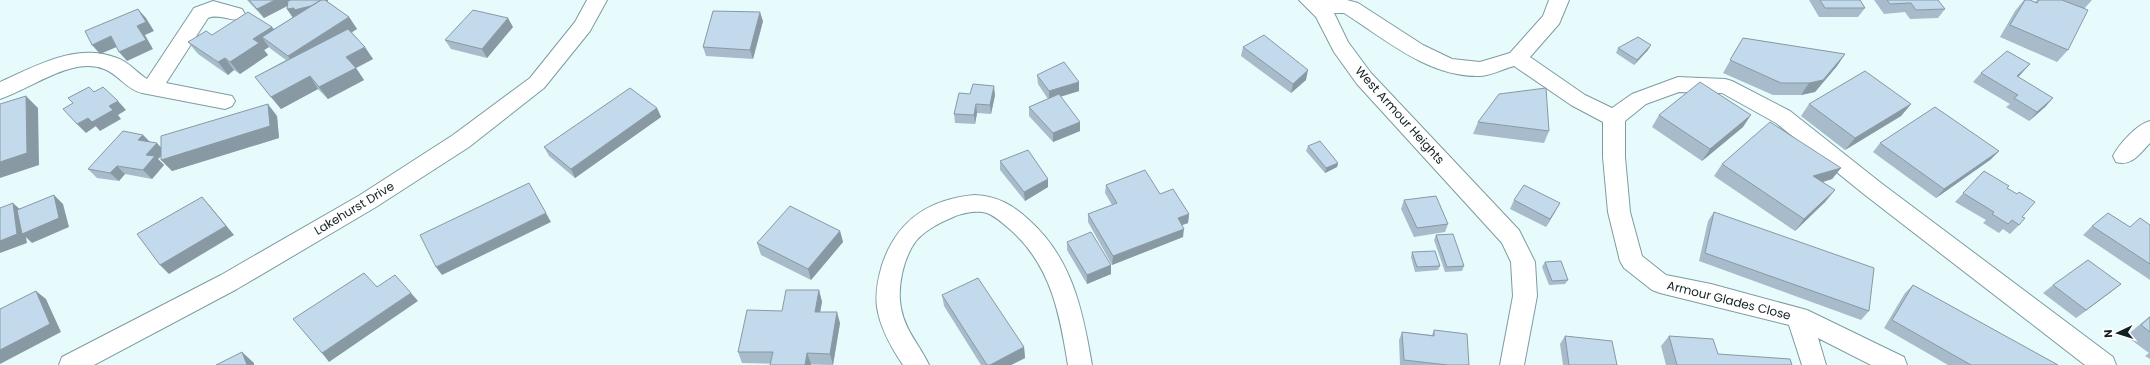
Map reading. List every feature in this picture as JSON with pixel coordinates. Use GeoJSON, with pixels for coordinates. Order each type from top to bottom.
{"type":"FeatureCollection","features":[{"type":"Feature","properties":{"kind":"street","name":"Lakehurst Drive"},"geometry":{"type":"LineString","coordinates":[[70,365],[229,282],[368,201],[461,141],[537,83],[583,26],[598,0]]}},
{"type":"Feature","properties":{"kind":"street"},"geometry":{"type":"LineString","coordinates":[[1560,0],[1552,19],[1517,58],[1578,100],[1614,118],[1639,99],[1678,84],[1724,86],[1783,117],[1873,189],[2104,365]]}},
{"type":"Feature","properties":{"kind":"street","name":"West Armour Heights"},"geometry":{"type":"LineString","coordinates":[[1316,7],[1341,5],[1351,8],[1416,50],[1448,66],[1480,69],[1517,58]]}},
{"type":"Feature","properties":{"kind":"street","name":"West Armour Heights"},"geometry":{"type":"LineString","coordinates":[[1316,7],[1346,54],[1376,93],[1511,237],[1523,262],[1525,296],[1512,365]]}},
{"type":"Feature","properties":{"kind":"street"},"geometry":{"type":"LineString","coordinates":[[152,88],[201,13],[213,8],[235,14]]}},
{"type":"Feature","properties":{"kind":"street"},"geometry":{"type":"LineString","coordinates":[[0,92],[68,62],[84,58],[96,58],[112,63],[135,83],[152,88],[225,101]]}},
{"type":"Feature","properties":{"kind":"street","name":"Armour Glades Close"},"geometry":{"type":"LineString","coordinates":[[1614,118],[1614,157],[1619,212],[1632,261],[1660,283],[1712,294],[1799,317],[1895,365]]}},
{"type":"Feature","properties":{"kind":"street"},"geometry":{"type":"LineString","coordinates":[[2124,156],[2150,129]]}},
{"type":"Feature","properties":{"kind":"street"},"geometry":{"type":"LineString","coordinates":[[917,365],[897,336],[888,296],[893,264],[911,230],[949,208],[986,204],[1013,217],[1039,245],[1053,266],[1070,305],[1080,365]]}},
{"type":"Feature","properties":{"kind":"street"},"geometry":{"type":"LineString","coordinates":[[1799,317],[1814,365]]}},
{"type":"Feature","properties":{"kind":"building"},"geometry":{"type":"Polygon","coordinates":[[[249,0],[275,0],[257,9],[249,0]]]}},
{"type":"Feature","properties":{"kind":"building"},"geometry":{"type":"Polygon","coordinates":[[[321,0],[311,6],[294,10],[294,8],[287,9],[288,1],[321,0]]]}},
{"type":"Feature","properties":{"kind":"building"},"geometry":{"type":"Polygon","coordinates":[[[321,0],[325,0],[349,17],[288,56],[262,37],[321,0]]]}},
{"type":"Feature","properties":{"kind":"building"},"geometry":{"type":"Polygon","coordinates":[[[1820,0],[1860,0],[1865,8],[1825,8],[1820,0]]]}},
{"type":"Feature","properties":{"kind":"building"},"geometry":{"type":"Polygon","coordinates":[[[1887,0],[1938,0],[1945,9],[1916,10],[1911,3],[1890,4],[1887,0]]]}},
{"type":"Feature","properties":{"kind":"building"},"geometry":{"type":"Polygon","coordinates":[[[2025,0],[2030,0],[2037,3],[2039,0],[2062,0],[2088,10],[2068,50],[2010,25],[2025,0]]]}},
{"type":"Feature","properties":{"kind":"building"},"geometry":{"type":"Polygon","coordinates":[[[138,9],[146,22],[137,26],[146,40],[119,52],[111,36],[92,45],[85,31],[138,9]]]}},
{"type":"Feature","properties":{"kind":"building"},"geometry":{"type":"Polygon","coordinates":[[[473,10],[508,18],[482,49],[445,40],[473,10]]]}},
{"type":"Feature","properties":{"kind":"building"},"geometry":{"type":"Polygon","coordinates":[[[713,11],[760,12],[750,50],[703,47],[713,11]]]}},
{"type":"Feature","properties":{"kind":"building"},"geometry":{"type":"Polygon","coordinates":[[[248,12],[272,27],[253,39],[259,43],[230,62],[225,58],[218,62],[188,42],[206,31],[212,35],[248,12]]]}},
{"type":"Feature","properties":{"kind":"building"},"geometry":{"type":"Polygon","coordinates":[[[348,29],[365,47],[346,57],[356,68],[319,87],[310,76],[271,97],[255,77],[348,29]]]}},
{"type":"Feature","properties":{"kind":"building"},"geometry":{"type":"Polygon","coordinates":[[[1264,35],[1308,70],[1293,84],[1243,47],[1264,35]]]}},
{"type":"Feature","properties":{"kind":"building"},"geometry":{"type":"Polygon","coordinates":[[[1638,37],[1651,45],[1637,60],[1618,48],[1638,37]]]}},
{"type":"Feature","properties":{"kind":"building"},"geometry":{"type":"Polygon","coordinates":[[[1743,38],[1845,54],[1823,80],[1809,83],[1781,83],[1730,60],[1743,38]]]}},
{"type":"Feature","properties":{"kind":"building"},"geometry":{"type":"Polygon","coordinates":[[[2007,51],[2030,64],[2017,76],[2053,98],[2037,112],[2014,98],[2018,95],[1981,73],[2007,51]]]}},
{"type":"Feature","properties":{"kind":"building"},"geometry":{"type":"Polygon","coordinates":[[[1064,62],[1079,82],[1049,91],[1037,75],[1064,62]]]}},
{"type":"Feature","properties":{"kind":"building"},"geometry":{"type":"Polygon","coordinates":[[[1865,71],[1911,104],[1855,138],[1809,104],[1865,71]]]}},
{"type":"Feature","properties":{"kind":"building"},"geometry":{"type":"Polygon","coordinates":[[[1700,82],[1751,115],[1710,149],[1659,115],[1700,82]]]}},
{"type":"Feature","properties":{"kind":"building"},"geometry":{"type":"Polygon","coordinates":[[[973,84],[994,86],[990,105],[976,104],[974,115],[954,114],[959,93],[970,94],[973,84]]]}},
{"type":"Feature","properties":{"kind":"building"},"geometry":{"type":"Polygon","coordinates":[[[89,87],[94,92],[103,87],[118,101],[109,106],[113,110],[92,122],[88,118],[77,124],[63,109],[73,103],[68,98],[89,87]]]}},
{"type":"Feature","properties":{"kind":"building"},"geometry":{"type":"Polygon","coordinates":[[[630,88],[657,108],[571,169],[544,147],[630,88]]]}},
{"type":"Feature","properties":{"kind":"building"},"geometry":{"type":"Polygon","coordinates":[[[1546,88],[1549,131],[1478,122],[1499,94],[1546,88]]]}},
{"type":"Feature","properties":{"kind":"building"},"geometry":{"type":"Polygon","coordinates":[[[1059,94],[1080,122],[1053,133],[1029,107],[1059,94]]]}},
{"type":"Feature","properties":{"kind":"building"},"geometry":{"type":"Polygon","coordinates":[[[26,96],[27,153],[0,162],[0,104],[26,96]]]}},
{"type":"Feature","properties":{"kind":"building"},"geometry":{"type":"Polygon","coordinates":[[[268,104],[270,126],[161,160],[161,136],[268,104]]]}},
{"type":"Feature","properties":{"kind":"building"},"geometry":{"type":"Polygon","coordinates":[[[1935,107],[1999,151],[1944,189],[1880,143],[1935,107]]]}},
{"type":"Feature","properties":{"kind":"building"},"geometry":{"type":"Polygon","coordinates":[[[1770,122],[1841,168],[1813,176],[1835,190],[1804,219],[1722,164],[1770,122]]]}},
{"type":"Feature","properties":{"kind":"building"},"geometry":{"type":"Polygon","coordinates":[[[123,131],[143,135],[138,140],[157,143],[146,155],[155,156],[143,170],[117,166],[110,173],[88,169],[123,131]]]}},
{"type":"Feature","properties":{"kind":"building"},"geometry":{"type":"Polygon","coordinates":[[[1320,141],[1338,163],[1326,168],[1308,146],[1320,141]]]}},
{"type":"Feature","properties":{"kind":"building"},"geometry":{"type":"Polygon","coordinates":[[[1028,150],[1048,179],[1024,192],[1000,161],[1028,150]]]}},
{"type":"Feature","properties":{"kind":"building"},"geometry":{"type":"Polygon","coordinates":[[[1145,170],[1160,194],[1173,189],[1189,214],[1178,218],[1184,229],[1113,256],[1088,214],[1117,203],[1106,185],[1145,170]]]}},
{"type":"Feature","properties":{"kind":"building"},"geometry":{"type":"Polygon","coordinates":[[[1984,171],[2009,186],[2007,188],[2017,194],[2019,192],[2035,202],[2022,217],[2025,218],[2019,225],[2012,220],[2008,224],[1992,214],[1994,212],[1963,193],[1984,171]]]}},
{"type":"Feature","properties":{"kind":"building"},"geometry":{"type":"Polygon","coordinates":[[[529,183],[546,213],[436,267],[420,235],[529,183]]]}},
{"type":"Feature","properties":{"kind":"building"},"geometry":{"type":"Polygon","coordinates":[[[1524,185],[1560,203],[1550,219],[1514,200],[1524,185]]]}},
{"type":"Feature","properties":{"kind":"building"},"geometry":{"type":"Polygon","coordinates":[[[54,195],[59,218],[22,234],[17,210],[54,195]]]}},
{"type":"Feature","properties":{"kind":"building"},"geometry":{"type":"Polygon","coordinates":[[[1436,196],[1448,224],[1417,228],[1404,200],[1436,196]]]}},
{"type":"Feature","properties":{"kind":"building"},"geometry":{"type":"Polygon","coordinates":[[[202,197],[226,226],[160,265],[137,234],[202,197]]]}},
{"type":"Feature","properties":{"kind":"building"},"geometry":{"type":"Polygon","coordinates":[[[13,203],[17,234],[0,241],[0,208],[13,203]]]}},
{"type":"Feature","properties":{"kind":"building"},"geometry":{"type":"Polygon","coordinates":[[[790,206],[840,231],[808,269],[757,243],[790,206]]]}},
{"type":"Feature","properties":{"kind":"building"},"geometry":{"type":"Polygon","coordinates":[[[1714,212],[1874,268],[1869,311],[1705,253],[1714,212]]]}},
{"type":"Feature","properties":{"kind":"building"},"geometry":{"type":"Polygon","coordinates":[[[2108,213],[2130,227],[2140,218],[2150,225],[2150,264],[2092,226],[2108,213]]]}},
{"type":"Feature","properties":{"kind":"building"},"geometry":{"type":"Polygon","coordinates":[[[1091,232],[1111,265],[1087,275],[1067,242],[1091,232]]]}},
{"type":"Feature","properties":{"kind":"building"},"geometry":{"type":"Polygon","coordinates":[[[1453,234],[1464,266],[1447,267],[1436,235],[1453,234]]]}},
{"type":"Feature","properties":{"kind":"building"},"geometry":{"type":"Polygon","coordinates":[[[1435,251],[1440,266],[1417,267],[1412,252],[1435,251]]]}},
{"type":"Feature","properties":{"kind":"building"},"geometry":{"type":"Polygon","coordinates":[[[2088,260],[2121,284],[2086,310],[2053,285],[2088,260]]]}},
{"type":"Feature","properties":{"kind":"building"},"geometry":{"type":"Polygon","coordinates":[[[1561,261],[1568,280],[1552,281],[1545,262],[1561,261]]]}},
{"type":"Feature","properties":{"kind":"building"},"geometry":{"type":"Polygon","coordinates":[[[364,273],[377,287],[395,275],[411,293],[322,353],[293,319],[364,273]]]}},
{"type":"Feature","properties":{"kind":"building"},"geometry":{"type":"Polygon","coordinates":[[[978,278],[1024,347],[990,365],[987,365],[942,295],[978,278]]]}},
{"type":"Feature","properties":{"kind":"building"},"geometry":{"type":"Polygon","coordinates":[[[1913,285],[2058,365],[1971,365],[1892,320],[1913,285]]]}},
{"type":"Feature","properties":{"kind":"building"},"geometry":{"type":"Polygon","coordinates":[[[786,290],[819,290],[815,312],[837,312],[830,354],[807,353],[805,365],[770,365],[773,352],[738,352],[747,310],[782,311],[786,290]]]}},
{"type":"Feature","properties":{"kind":"building"},"geometry":{"type":"Polygon","coordinates":[[[36,291],[50,324],[0,350],[0,309],[36,291]]]}},
{"type":"Feature","properties":{"kind":"building"},"geometry":{"type":"Polygon","coordinates":[[[2150,317],[2150,332],[2141,325],[2150,317]]]}},
{"type":"Feature","properties":{"kind":"building"},"geometry":{"type":"Polygon","coordinates":[[[1434,330],[1467,334],[1469,365],[1448,365],[1404,360],[1402,332],[1434,336],[1434,330]]]}},
{"type":"Feature","properties":{"kind":"building"},"geometry":{"type":"Polygon","coordinates":[[[1565,336],[1612,341],[1617,365],[1569,365],[1565,336]]]}},
{"type":"Feature","properties":{"kind":"building"},"geometry":{"type":"Polygon","coordinates":[[[1669,336],[1713,339],[1718,354],[1790,359],[1792,365],[1677,365],[1669,336]]]}},
{"type":"Feature","properties":{"kind":"building"},"geometry":{"type":"Polygon","coordinates":[[[242,352],[247,365],[216,365],[242,352]]]}}]}
